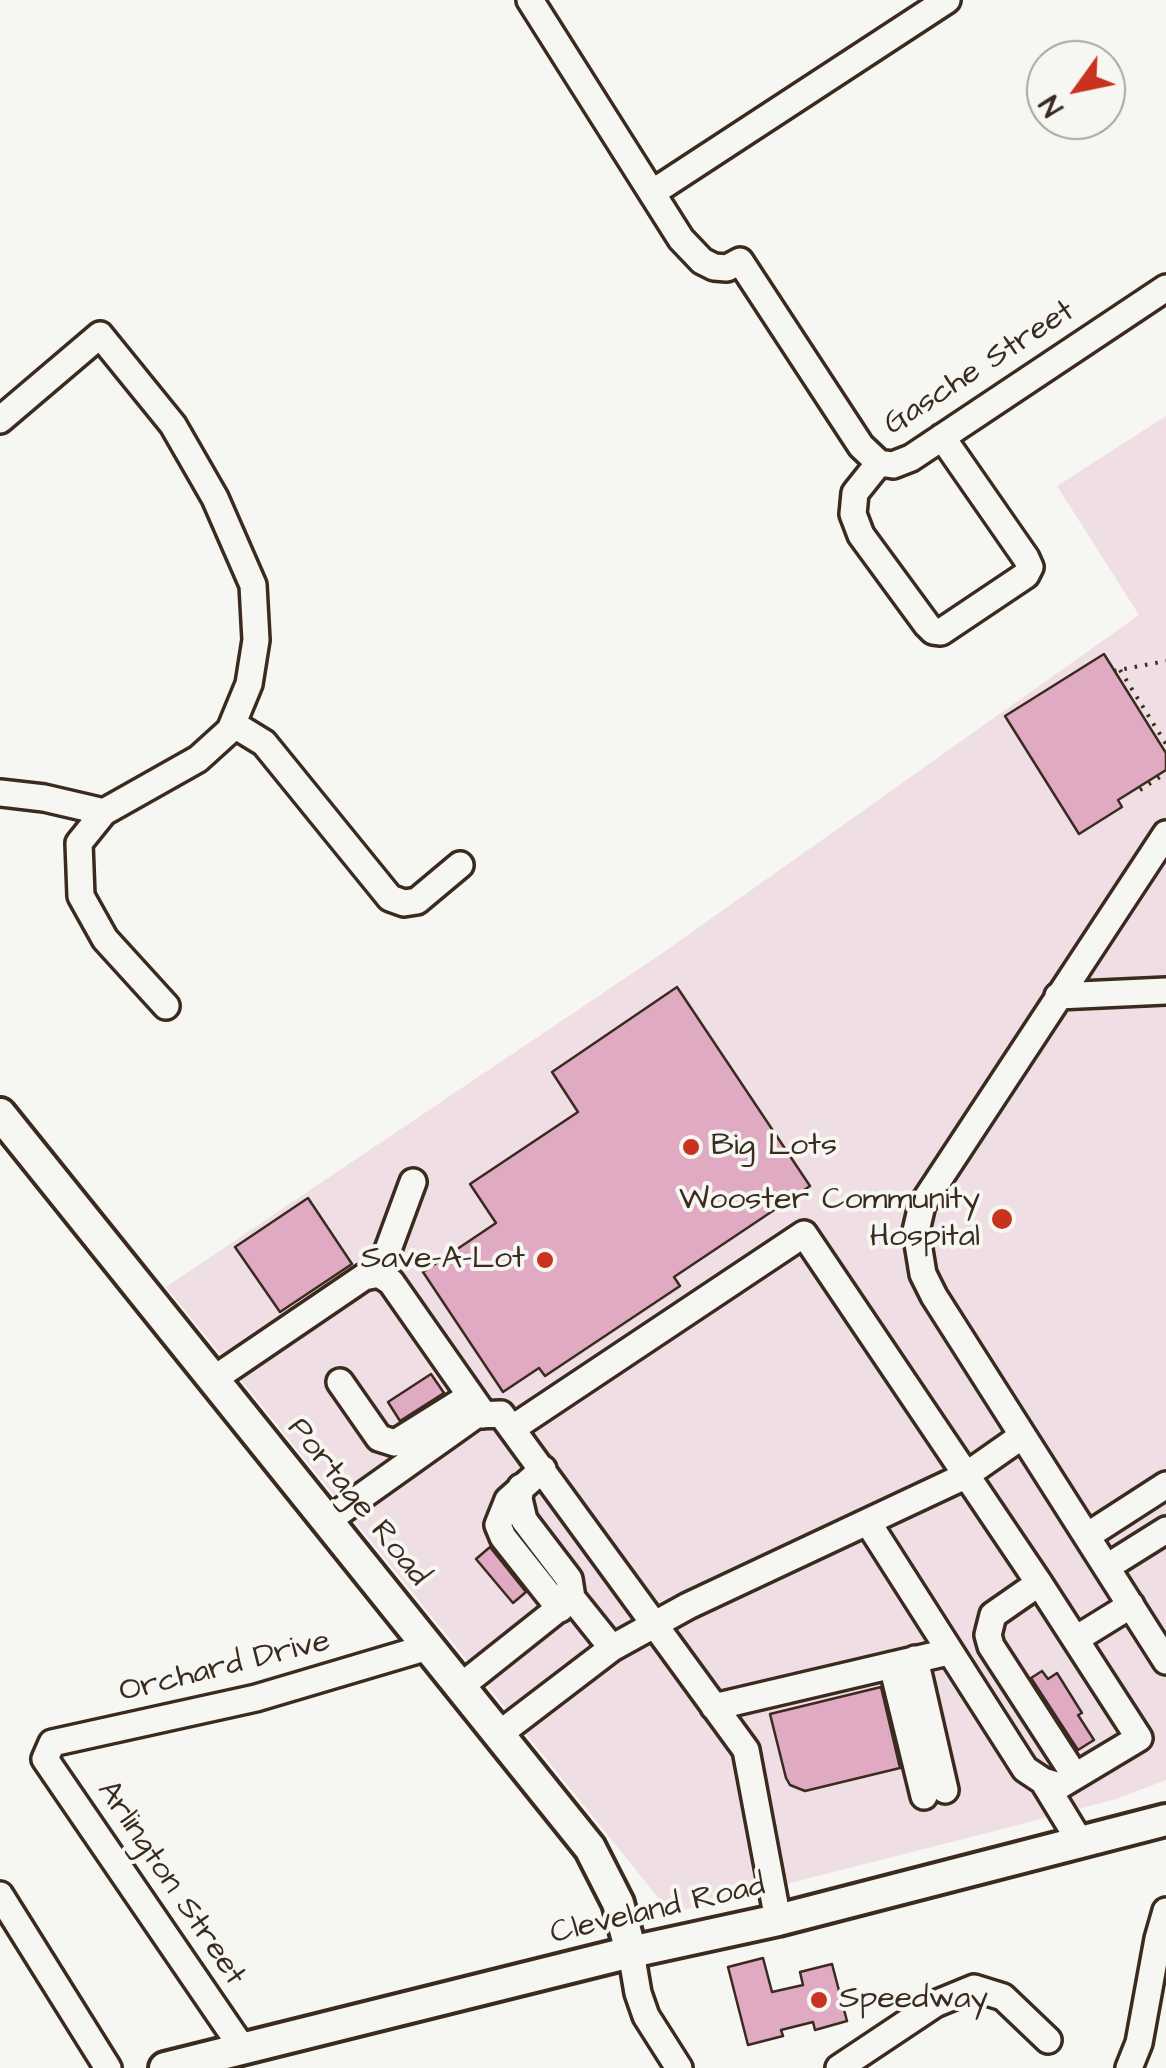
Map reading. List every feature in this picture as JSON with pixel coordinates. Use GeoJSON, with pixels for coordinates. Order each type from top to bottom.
{"type":"FeatureCollection","features":[{"type":"Feature","properties":{"kind":"main road","name":"Portage Road"},"geometry":{"type":"LineString","coordinates":[[0,1114],[590,1848],[618,1903],[631,1952]]}},
{"type":"Feature","properties":{"kind":"main road","name":"Cleveland Road"},"geometry":{"type":"LineString","coordinates":[[165,2068],[241,2046],[778,1920],[1166,1820]]}},
{"type":"Feature","properties":{"kind":"street","name":"Gasche Street"},"geometry":{"type":"LineString","coordinates":[[530,0],[681,240],[702,261],[727,268],[740,261],[862,446],[879,463],[893,465],[911,458],[1166,288]]}},
{"type":"Feature","properties":{"kind":"street"},"geometry":{"type":"LineString","coordinates":[[652,193],[948,0]]}},
{"type":"Feature","properties":{"kind":"street"},"geometry":{"type":"LineString","coordinates":[[0,420],[100,335],[173,425],[216,498],[253,585],[256,640],[249,684],[230,730],[198,759],[104,812],[79,843],[80,896],[105,940],[166,1006]]}},
{"type":"Feature","properties":{"kind":"street"},"geometry":{"type":"LineString","coordinates":[[879,463],[855,493],[853,514],[861,535],[927,625],[942,632],[1026,574],[1030,567],[942,437]]}},
{"type":"Feature","properties":{"kind":"street"},"geometry":{"type":"LineString","coordinates":[[233,724],[264,743],[390,898],[404,903],[417,901],[460,865]]}},
{"type":"Feature","properties":{"kind":"street"},"geometry":{"type":"LineString","coordinates":[[0,793],[104,812]]}},
{"type":"Feature","properties":{"kind":"street"},"geometry":{"type":"LineString","coordinates":[[1166,834],[922,1205],[916,1231],[924,1274],[934,1296],[1166,1661]]}},
{"type":"Feature","properties":{"kind":"street"},"geometry":{"type":"LineString","coordinates":[[1058,996],[1166,992]]}},
{"type":"Feature","properties":{"kind":"street"},"geometry":{"type":"LineString","coordinates":[[379,1274],[413,1182]]}},
{"type":"Feature","properties":{"kind":"street"},"geometry":{"type":"LineString","coordinates":[[512,1428],[804,1234],[1039,1582],[1138,1738],[1059,1786],[1034,1775]]}},
{"type":"Feature","properties":{"kind":"street"},"geometry":{"type":"LineString","coordinates":[[214,1380],[364,1277],[379,1274],[391,1282],[477,1406],[501,1414],[512,1428],[746,1750],[778,1920]]}},
{"type":"Feature","properties":{"kind":"street"},"geometry":{"type":"LineString","coordinates":[[340,1382],[380,1438],[395,1443],[477,1406]]}},
{"type":"Feature","properties":{"kind":"street"},"geometry":{"type":"LineString","coordinates":[[327,1521],[476,1416],[477,1406]]}},
{"type":"Feature","properties":{"kind":"street"},"geometry":{"type":"LineString","coordinates":[[498,1734],[612,1648],[654,1624],[965,1476],[1022,1436]]}},
{"type":"Feature","properties":{"kind":"street"},"geometry":{"type":"LineString","coordinates":[[542,1470],[515,1493],[498,1525],[503,1536],[612,1648]]}},
{"type":"Feature","properties":{"kind":"street"},"geometry":{"type":"LineString","coordinates":[[1087,1536],[1166,1486]]}},
{"type":"Feature","properties":{"kind":"street"},"geometry":{"type":"LineString","coordinates":[[869,1524],[948,1652],[1034,1775],[1070,1842]]}},
{"type":"Feature","properties":{"kind":"street"},"geometry":{"type":"LineString","coordinates":[[1107,1567],[1166,1530]]}},
{"type":"Feature","properties":{"kind":"street"},"geometry":{"type":"LineString","coordinates":[[1039,1582],[993,1615],[988,1635],[991,1646],[1075,1776]]}},
{"type":"Feature","properties":{"kind":"street"},"geometry":{"type":"LineString","coordinates":[[460,1687],[566,1603]]}},
{"type":"Feature","properties":{"kind":"street"},"geometry":{"type":"LineString","coordinates":[[1076,1639],[1131,1605]]}},
{"type":"Feature","properties":{"kind":"street","name":"Orchard Drive"},"geometry":{"type":"LineString","coordinates":[[44,1759],[52,1743],[256,1698],[428,1648]]}},
{"type":"Feature","properties":{"kind":"street"},"geometry":{"type":"LineString","coordinates":[[714,1707],[948,1652]]}},
{"type":"Feature","properties":{"kind":"street"},"geometry":{"type":"LineString","coordinates":[[903,1662],[934,1793]]}},
{"type":"Feature","properties":{"kind":"street","name":"Arlington Street"},"geometry":{"type":"LineString","coordinates":[[44,1759],[241,2046]]}},
{"type":"Feature","properties":{"kind":"street"},"geometry":{"type":"LineString","coordinates":[[0,1896],[108,2068]]}},
{"type":"Feature","properties":{"kind":"street"},"geometry":{"type":"LineString","coordinates":[[1129,2068],[1140,2056],[1166,1911]]}},
{"type":"Feature","properties":{"kind":"street"},"geometry":{"type":"LineString","coordinates":[[631,1952],[646,2016],[680,2068]]}},
{"type":"Feature","properties":{"kind":"street"},"geometry":{"type":"LineString","coordinates":[[839,2068],[935,2004],[974,1988],[1003,1997],[1048,2040]]}},
{"type":"Feature","properties":{"kind":"path"},"geometry":{"type":"LineString","coordinates":[[1166,661],[1117,670],[1166,744]]}},
{"type":"Feature","properties":{"kind":"path"},"geometry":{"type":"LineString","coordinates":[[1140,790],[1166,773]]}},
{"type":"Feature","properties":{"kind":"shaded area"},"geometry":{"type":"Polygon","coordinates":[[[1166,416],[1166,1780],[1116,1799],[991,1832],[671,1910],[166,1287],[664,952],[1139,615],[1057,486],[1166,416]]]}},
{"type":"Feature","properties":{"kind":"building"},"geometry":{"type":"Polygon","coordinates":[[[1104,654],[1166,753],[1166,770],[1118,800],[1122,807],[1079,834],[1005,716],[1104,654]]]}},
{"type":"Feature","properties":{"kind":"building"},"geometry":{"type":"Polygon","coordinates":[[[677,987],[810,1186],[674,1277],[680,1286],[545,1376],[539,1368],[503,1392],[423,1272],[496,1223],[470,1184],[578,1112],[552,1072],[677,987]]]}},
{"type":"Feature","properties":{"kind":"building"},"geometry":{"type":"Polygon","coordinates":[[[308,1198],[352,1264],[280,1312],[235,1247],[308,1198]]]}},
{"type":"Feature","properties":{"kind":"building"},"geometry":{"type":"Polygon","coordinates":[[[431,1374],[444,1393],[400,1421],[388,1402],[431,1374]]]}},
{"type":"Feature","properties":{"kind":"building"},"geometry":{"type":"Polygon","coordinates":[[[490,1547],[526,1592],[513,1603],[476,1559],[490,1547]]]}},
{"type":"Feature","properties":{"kind":"building"},"geometry":{"type":"Polygon","coordinates":[[[1042,1671],[1048,1679],[1057,1673],[1082,1713],[1078,1715],[1094,1740],[1078,1750],[1031,1678],[1042,1671]]]}},
{"type":"Feature","properties":{"kind":"building"},"geometry":{"type":"Polygon","coordinates":[[[881,1687],[900,1768],[805,1791],[790,1785],[770,1714],[881,1687]]]}},
{"type":"Feature","properties":{"kind":"building"},"geometry":{"type":"Polygon","coordinates":[[[763,1958],[772,1992],[803,1985],[800,1972],[832,1964],[847,2021],[815,2030],[813,2022],[781,2030],[783,2036],[748,2045],[728,1967],[763,1958]]]}},
{"type":"Feature","properties":{"kind":"place","name":"Big Lots"},"geometry":{"type":"Point","coordinates":[691,1147]}},
{"type":"Feature","properties":{"kind":"place","name":"Wooster Community Hospital"},"geometry":{"type":"Point","coordinates":[1002,1219]}},
{"type":"Feature","properties":{"kind":"place","name":"Save-A-Lot"},"geometry":{"type":"Point","coordinates":[545,1260]}},
{"type":"Feature","properties":{"kind":"place","name":"Speedway"},"geometry":{"type":"Point","coordinates":[819,2000]}}]}
